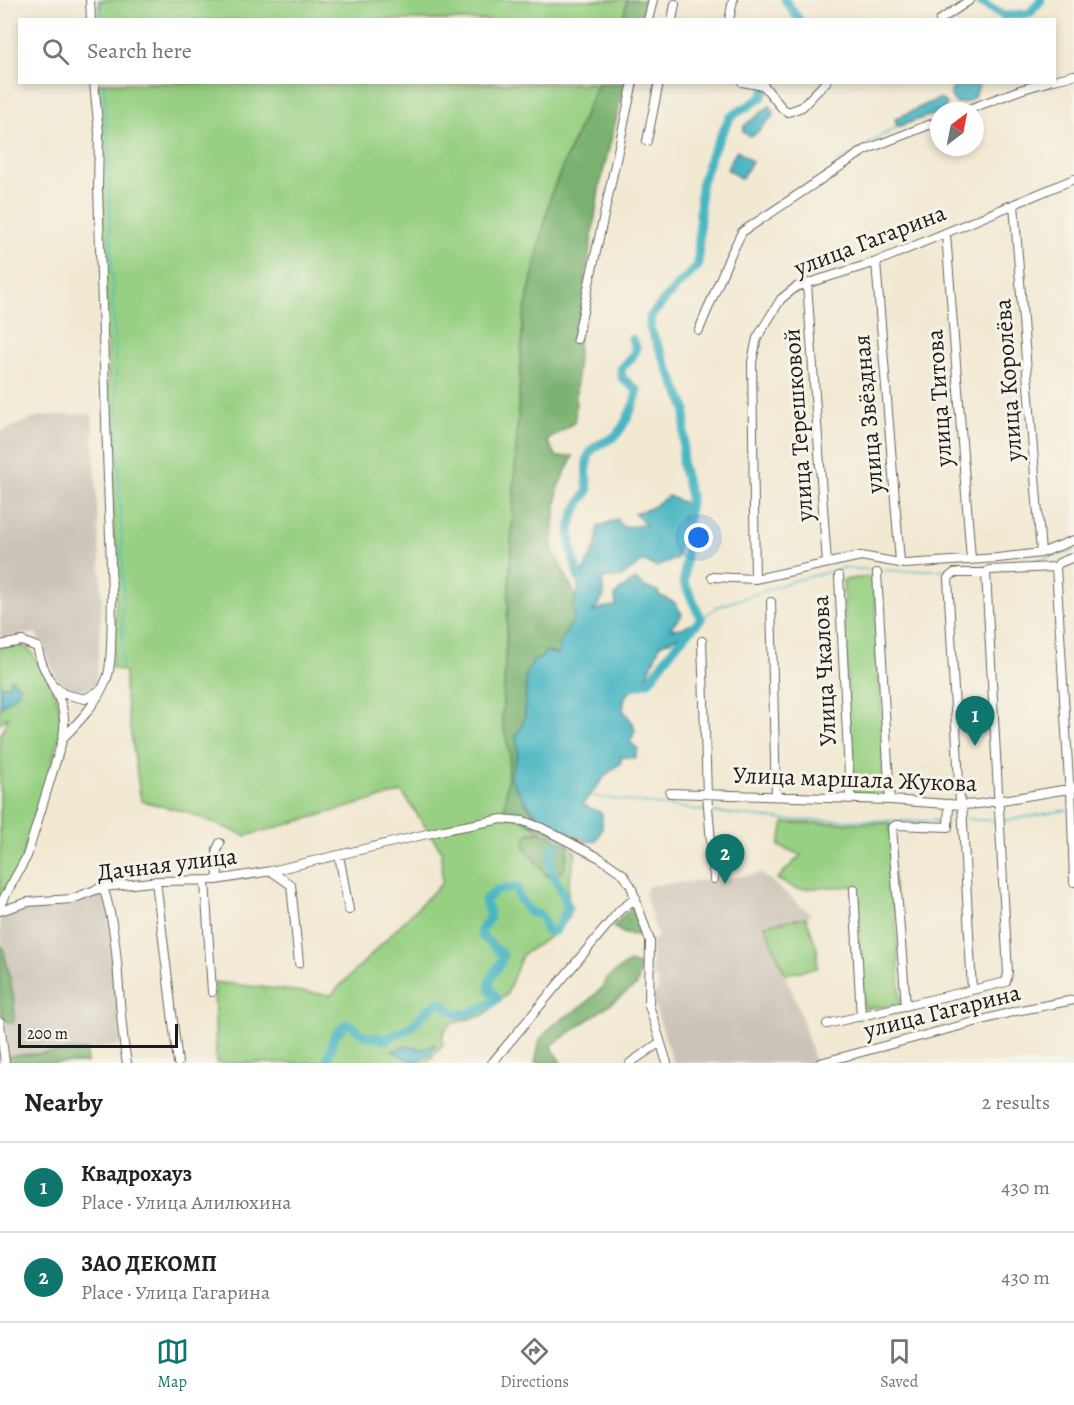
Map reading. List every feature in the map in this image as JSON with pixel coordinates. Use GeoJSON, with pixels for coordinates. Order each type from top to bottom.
{"type":"FeatureCollection","features":[{"type":"Feature","properties":{"kind":"street"},"geometry":{"type":"LineString","coordinates":[[90,0],[91,18]]}},
{"type":"Feature","properties":{"kind":"street"},"geometry":{"type":"LineString","coordinates":[[648,18],[653,0]]}},
{"type":"Feature","properties":{"kind":"street"},"geometry":{"type":"LineString","coordinates":[[729,18],[733,0]]}},
{"type":"Feature","properties":{"kind":"street"},"geometry":{"type":"LineString","coordinates":[[942,18],[970,0]]}},
{"type":"Feature","properties":{"kind":"street"},"geometry":{"type":"LineString","coordinates":[[672,18],[675,4]]}},
{"type":"Feature","properties":{"kind":"street"},"geometry":{"type":"LineString","coordinates":[[1056,80],[1074,75]]}},
{"type":"Feature","properties":{"kind":"street"},"geometry":{"type":"LineString","coordinates":[[63,738],[87,714],[108,676],[112,595],[98,200],[99,133],[94,84]]}},
{"type":"Feature","properties":{"kind":"street"},"geometry":{"type":"LineString","coordinates":[[577,339],[633,84]]}},
{"type":"Feature","properties":{"kind":"street"},"geometry":{"type":"LineString","coordinates":[[647,141],[658,84]]}},
{"type":"Feature","properties":{"kind":"street"},"geometry":{"type":"LineString","coordinates":[[754,84],[766,89],[782,108],[789,112],[802,106],[824,84]]}},
{"type":"Feature","properties":{"kind":"street"},"geometry":{"type":"LineString","coordinates":[[984,104],[1040,84]]}},
{"type":"Feature","properties":{"kind":"street"},"geometry":{"type":"LineString","coordinates":[[699,330],[742,232],[865,150],[930,125]]}},
{"type":"Feature","properties":{"kind":"street","name":"улица Гагарина"},"geometry":{"type":"LineString","coordinates":[[755,579],[753,356],[757,338],[781,299],[796,287],[876,262],[1074,179]]}},
{"type":"Feature","properties":{"kind":"street","name":"улица Королёва"},"geometry":{"type":"LineString","coordinates":[[1014,204],[1041,553]]}},
{"type":"Feature","properties":{"kind":"street","name":"улица Титова"},"geometry":{"type":"LineString","coordinates":[[946,234],[971,559]]}},
{"type":"Feature","properties":{"kind":"street","name":"улица Звёздная"},"geometry":{"type":"LineString","coordinates":[[876,262],[900,562]]}},
{"type":"Feature","properties":{"kind":"street","name":"улица Терешковой"},"geometry":{"type":"LineString","coordinates":[[807,284],[827,563]]}},
{"type":"Feature","properties":{"kind":"street"},"geometry":{"type":"LineString","coordinates":[[712,577],[755,579],[861,556],[906,564],[1041,553],[1074,540]]}},
{"type":"Feature","properties":{"kind":"street"},"geometry":{"type":"LineString","coordinates":[[1074,557],[1059,563],[1056,567],[1069,781],[1072,789],[1074,882]]}},
{"type":"Feature","properties":{"kind":"street"},"geometry":{"type":"LineString","coordinates":[[972,990],[948,578],[954,573],[986,573],[989,570],[1056,567]]}},
{"type":"Feature","properties":{"kind":"street"},"geometry":{"type":"LineString","coordinates":[[878,573],[890,800]]}},
{"type":"Feature","properties":{"kind":"street"},"geometry":{"type":"LineString","coordinates":[[826,1024],[1006,982],[1008,973],[1000,801],[986,573]]}},
{"type":"Feature","properties":{"kind":"street","name":"Улица Чкалова"},"geometry":{"type":"LineString","coordinates":[[839,576],[849,794],[854,799]]}},
{"type":"Feature","properties":{"kind":"street"},"geometry":{"type":"LineString","coordinates":[[771,602],[776,796]]}},
{"type":"Feature","properties":{"kind":"street"},"geometry":{"type":"LineString","coordinates":[[702,641],[707,794],[714,879]]}},
{"type":"Feature","properties":{"kind":"street"},"geometry":{"type":"LineString","coordinates":[[0,645],[22,642],[37,647],[45,670],[61,699],[64,714],[63,738],[27,856],[0,904]]}},
{"type":"Feature","properties":{"kind":"street"},"geometry":{"type":"LineString","coordinates":[[53,685],[73,698],[85,699],[101,690]]}},
{"type":"Feature","properties":{"kind":"street","name":"Улица маршала Жукова"},"geometry":{"type":"LineString","coordinates":[[670,793],[949,804],[1000,801],[1072,789]]}},
{"type":"Feature","properties":{"kind":"street"},"geometry":{"type":"LineString","coordinates":[[906,1006],[894,826],[948,827],[949,804]]}},
{"type":"Feature","properties":{"kind":"street","name":"Дачная улица"},"geometry":{"type":"LineString","coordinates":[[0,911],[28,902],[72,898],[103,887],[156,881],[218,880],[271,871],[444,830],[502,819],[523,822],[542,828],[600,858],[623,874],[636,898],[650,941],[649,1005],[667,1063]]}},
{"type":"Feature","properties":{"kind":"street"},"geometry":{"type":"LineString","coordinates":[[218,880],[217,849],[220,843]]}},
{"type":"Feature","properties":{"kind":"street"},"geometry":{"type":"LineString","coordinates":[[339,855],[349,910]]}},
{"type":"Feature","properties":{"kind":"street"},"geometry":{"type":"LineString","coordinates":[[271,871],[291,885],[299,963]]}},
{"type":"Feature","properties":{"kind":"street"},"geometry":{"type":"LineString","coordinates":[[156,881],[178,1063]]}},
{"type":"Feature","properties":{"kind":"street"},"geometry":{"type":"LineString","coordinates":[[205,881],[212,992]]}},
{"type":"Feature","properties":{"kind":"street"},"geometry":{"type":"LineString","coordinates":[[103,887],[113,928],[123,1042],[127,1063]]}},
{"type":"Feature","properties":{"kind":"street"},"geometry":{"type":"LineString","coordinates":[[854,889],[861,1017]]}},
{"type":"Feature","properties":{"kind":"street"},"geometry":{"type":"LineString","coordinates":[[492,1063],[620,910],[636,898]]}},
{"type":"Feature","properties":{"kind":"street","name":"улица Гагарина"},"geometry":{"type":"LineString","coordinates":[[820,1063],[1016,1011],[1074,1000]]}},
{"type":"Feature","properties":{"kind":"street"},"geometry":{"type":"LineString","coordinates":[[0,1022],[5,1063]]}},
{"type":"Feature","properties":{"kind":"street"},"geometry":{"type":"LineString","coordinates":[[630,1063],[659,1043]]}},
{"type":"Feature","properties":{"kind":"shaded area"},"geometry":{"type":"Polygon","coordinates":[[[92,414],[102,597],[96,685],[83,690],[70,691],[60,685],[36,633],[0,637],[0,432],[40,416],[92,414]]]}},
{"type":"Feature","properties":{"kind":"shaded area"},"geometry":{"type":"Polygon","coordinates":[[[761,873],[811,914],[765,925],[799,1009],[815,1063],[673,1063],[652,997],[659,989],[657,978],[652,977],[652,940],[658,938],[645,893],[649,886],[761,873]]]}},
{"type":"Feature","properties":{"kind":"shaded area"},"geometry":{"type":"Polygon","coordinates":[[[100,895],[107,900],[122,1045],[8,1056],[3,970],[0,958],[0,916],[15,908],[80,902],[100,895]]]}},
{"type":"Feature","properties":{"kind":"green space"},"geometry":{"type":"Polygon","coordinates":[[[99,0],[627,0],[623,18],[99,18],[99,0]]]}},
{"type":"Feature","properties":{"kind":"green space"},"geometry":{"type":"Polygon","coordinates":[[[627,0],[646,0],[641,18],[623,18],[627,0]]]}},
{"type":"Feature","properties":{"kind":"green space"},"geometry":{"type":"Polygon","coordinates":[[[97,84],[598,84],[551,194],[523,319],[502,721],[510,755],[507,776],[521,819],[541,831],[525,848],[548,877],[567,859],[568,844],[576,854],[568,885],[569,918],[557,932],[522,955],[507,994],[484,1015],[450,1024],[443,1033],[443,1044],[427,1063],[216,1063],[214,982],[331,995],[442,883],[441,850],[402,792],[246,836],[186,812],[141,801],[125,693],[125,672],[111,667],[116,591],[97,84]]]}},
{"type":"Feature","properties":{"kind":"green space"},"geometry":{"type":"Polygon","coordinates":[[[598,84],[625,84],[600,184],[584,288],[579,327],[575,422],[547,441],[557,457],[573,456],[558,487],[552,548],[577,598],[573,606],[574,618],[560,645],[558,655],[547,651],[543,657],[533,661],[526,675],[525,715],[516,736],[518,753],[510,777],[535,815],[589,849],[521,819],[504,814],[510,755],[502,721],[523,319],[551,194],[598,84]]]}},
{"type":"Feature","properties":{"kind":"green space"},"geometry":{"type":"Polygon","coordinates":[[[874,576],[886,796],[884,798],[857,797],[851,790],[843,580],[874,576]]]}},
{"type":"Feature","properties":{"kind":"green space"},"geometry":{"type":"Polygon","coordinates":[[[20,645],[29,649],[33,654],[50,683],[58,702],[61,723],[60,735],[21,862],[0,901],[0,734],[8,717],[0,723],[0,707],[12,698],[19,686],[14,681],[9,686],[0,685],[0,647],[20,645]]]}},
{"type":"Feature","properties":{"kind":"green space"},"geometry":{"type":"Polygon","coordinates":[[[784,823],[890,823],[901,1005],[863,1009],[857,886],[796,889],[777,879],[801,855],[779,846],[784,823]]]}},
{"type":"Feature","properties":{"kind":"green space"},"geometry":{"type":"Polygon","coordinates":[[[541,831],[568,844],[564,871],[548,877],[525,848],[525,837],[530,833],[541,831]]]}},
{"type":"Feature","properties":{"kind":"green space"},"geometry":{"type":"Polygon","coordinates":[[[633,905],[639,935],[625,934],[613,927],[633,905]]]}},
{"type":"Feature","properties":{"kind":"green space"},"geometry":{"type":"Polygon","coordinates":[[[806,917],[817,949],[817,968],[785,974],[765,925],[806,917]]]}},
{"type":"Feature","properties":{"kind":"green space"},"geometry":{"type":"Polygon","coordinates":[[[0,947],[3,947],[11,986],[14,1008],[13,1023],[3,1020],[0,1006],[0,947]]]}},
{"type":"Feature","properties":{"kind":"green space"},"geometry":{"type":"Polygon","coordinates":[[[629,962],[641,966],[637,985],[551,1046],[561,1063],[535,1063],[540,1039],[555,1023],[581,1007],[602,988],[607,978],[629,962]]]}},
{"type":"Feature","properties":{"kind":"green space"},"geometry":{"type":"Polygon","coordinates":[[[87,1050],[87,1063],[8,1063],[8,1056],[87,1050]]]}},
{"type":"Feature","properties":{"kind":"water"},"geometry":{"type":"Polygon","coordinates":[[[956,84],[979,84],[977,93],[972,99],[955,102],[951,97],[951,91],[956,84]]]}},
{"type":"Feature","properties":{"kind":"water"},"geometry":{"type":"Polygon","coordinates":[[[940,98],[945,102],[931,102],[940,98]]]}},
{"type":"Feature","properties":{"kind":"water"},"geometry":{"type":"Polygon","coordinates":[[[930,103],[930,116],[897,127],[895,119],[930,103]]]}},
{"type":"Feature","properties":{"kind":"water"},"geometry":{"type":"Polygon","coordinates":[[[770,106],[774,115],[754,135],[749,136],[743,132],[744,126],[770,106]]]}},
{"type":"Feature","properties":{"kind":"water"},"geometry":{"type":"Polygon","coordinates":[[[737,150],[752,162],[741,179],[727,169],[737,150]]]}},
{"type":"Feature","properties":{"kind":"water"},"geometry":{"type":"Polygon","coordinates":[[[668,496],[687,504],[677,558],[656,567],[644,561],[621,577],[602,579],[604,596],[592,613],[600,608],[616,606],[615,596],[618,591],[636,580],[675,603],[682,614],[671,629],[682,628],[701,619],[685,633],[660,645],[648,674],[625,697],[623,710],[633,723],[635,731],[630,742],[638,749],[635,758],[621,757],[621,763],[606,775],[582,805],[602,813],[602,829],[597,840],[589,842],[540,819],[521,796],[510,777],[518,753],[516,736],[525,715],[526,675],[533,661],[543,657],[544,651],[557,655],[559,653],[558,647],[574,618],[573,606],[578,592],[579,579],[596,546],[598,527],[617,519],[623,527],[646,525],[634,513],[649,509],[668,496]]]}},
{"type":"Feature","properties":{"kind":"water"},"geometry":{"type":"Polygon","coordinates":[[[12,679],[20,686],[18,693],[0,707],[0,685],[9,686],[12,679]]]}},
{"type":"Feature","properties":{"kind":"water"},"geometry":{"type":"Polygon","coordinates":[[[434,1044],[435,1047],[427,1057],[416,1063],[392,1051],[406,1046],[422,1049],[434,1044]]]}},
{"type":"Feature","properties":{"kind":"waterway"},"geometry":{"type":"LineString","coordinates":[[101,0],[102,18]]}},
{"type":"Feature","properties":{"kind":"waterway"},"geometry":{"type":"LineString","coordinates":[[785,0],[798,18]]}},
{"type":"Feature","properties":{"kind":"waterway"},"geometry":{"type":"LineString","coordinates":[[977,0],[1004,16],[1030,13],[1041,0]]}},
{"type":"Feature","properties":{"kind":"waterway"},"geometry":{"type":"LineString","coordinates":[[104,84],[123,581],[122,667]]}},
{"type":"Feature","properties":{"kind":"waterway"},"geometry":{"type":"LineString","coordinates":[[627,688],[648,682],[677,644],[701,619],[684,582],[690,496],[682,464],[686,409],[650,328],[650,317],[698,266],[701,185],[711,155],[730,117],[761,98],[768,84]]}},
{"type":"Feature","properties":{"kind":"waterway"},"geometry":{"type":"LineString","coordinates":[[865,146],[897,127]]}},
{"type":"Feature","properties":{"kind":"waterway"},"geometry":{"type":"LineString","coordinates":[[835,165],[856,151]]}},
{"type":"Feature","properties":{"kind":"waterway"},"geometry":{"type":"LineString","coordinates":[[742,227],[781,201]]}},
{"type":"Feature","properties":{"kind":"waterway"},"geometry":{"type":"LineString","coordinates":[[589,581],[579,579],[571,543],[571,523],[574,513],[588,491],[586,467],[590,453],[616,435],[634,401],[637,390],[622,378],[621,369],[633,356],[636,347],[632,339]]}},
{"type":"Feature","properties":{"kind":"waterway"},"geometry":{"type":"LineString","coordinates":[[1020,565],[1074,550]]}},
{"type":"Feature","properties":{"kind":"waterway"},"geometry":{"type":"LineString","coordinates":[[701,619],[717,607],[793,581],[844,568],[874,570]]}},
{"type":"Feature","properties":{"kind":"waterway"},"geometry":{"type":"LineString","coordinates":[[879,570],[985,568]]}},
{"type":"Feature","properties":{"kind":"waterway"},"geometry":{"type":"LineString","coordinates":[[591,796],[705,811]]}},
{"type":"Feature","properties":{"kind":"waterway"},"geometry":{"type":"LineString","coordinates":[[1004,821],[1067,810]]}},
{"type":"Feature","properties":{"kind":"waterway"},"geometry":{"type":"LineString","coordinates":[[713,812],[786,820],[945,821]]}},
{"type":"Feature","properties":{"kind":"waterway"},"geometry":{"type":"LineString","coordinates":[[966,819],[996,821]]}},
{"type":"Feature","properties":{"kind":"waterway"},"geometry":{"type":"LineString","coordinates":[[327,1063],[334,1036],[346,1024],[351,1025],[360,1033],[385,1040],[411,1027],[426,1011],[439,1002],[453,1012],[465,1014],[497,999],[491,991],[490,981],[503,955],[482,936],[481,930],[490,917],[485,900],[496,890],[517,888],[519,897],[529,912],[541,915],[547,931],[555,931],[568,908],[551,868],[550,861],[557,843]]}},
{"type":"Feature","properties":{"kind":"place","name":"Квадрохауз"},"geometry":{"type":"Point","coordinates":[975,746]}},
{"type":"Feature","properties":{"kind":"place","name":"ЗАО ДЕКОМП"},"geometry":{"type":"Point","coordinates":[725,884]}}]}
